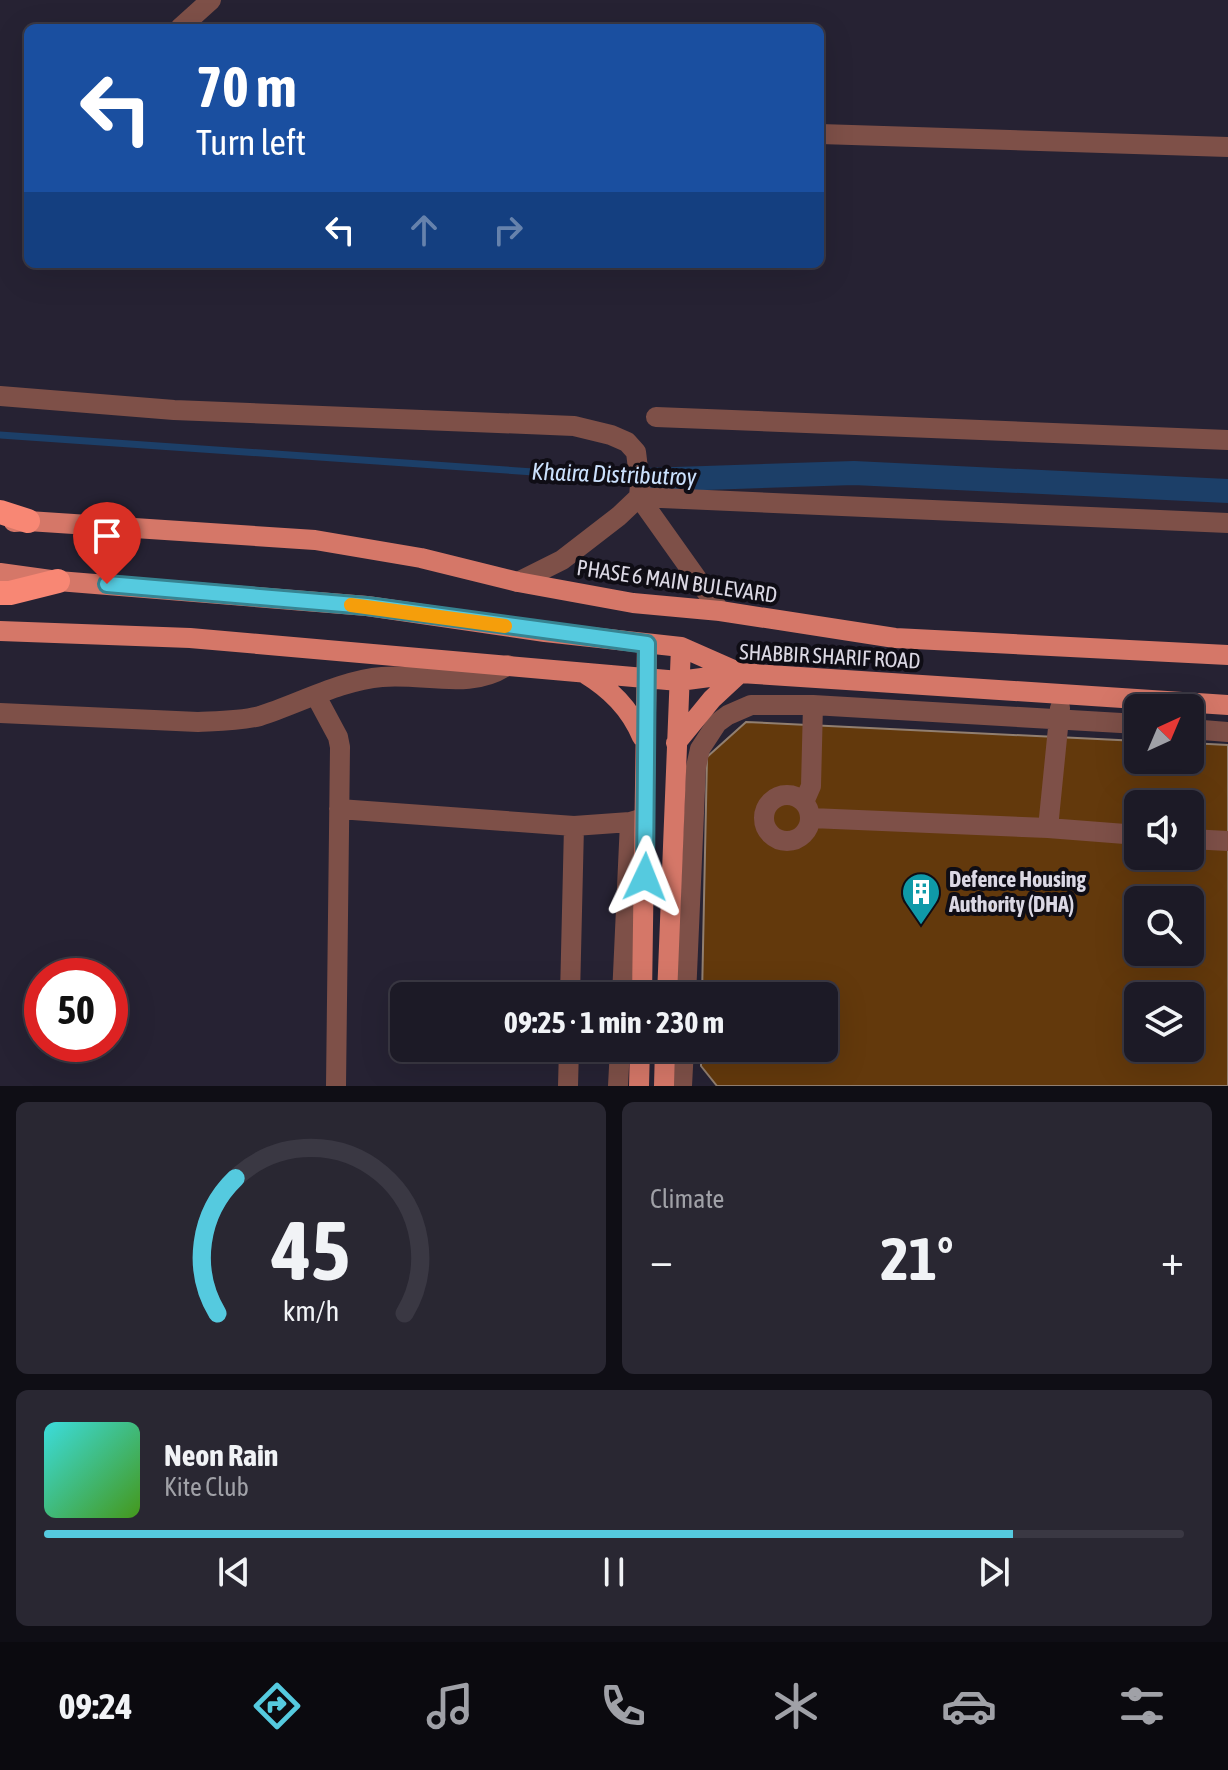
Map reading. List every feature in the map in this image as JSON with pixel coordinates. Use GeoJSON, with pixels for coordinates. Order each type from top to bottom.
{"type":"FeatureCollection","features":[{"type":"Feature","properties":{"kind":"highway"},"geometry":{"type":"LineString","coordinates":[[0,512],[28,521]]}},
{"type":"Feature","properties":{"kind":"highway"},"geometry":{"type":"LineString","coordinates":[[0,593],[58,581]]}},
{"type":"Feature","properties":{"kind":"main road","name":"PHASE 6 MAIN BULEVARD"},"geometry":{"type":"LineString","coordinates":[[0,524],[28,521],[315,540],[421,558],[518,582],[633,603],[720,611],[895,638],[1228,655]]}},
{"type":"Feature","properties":{"kind":"main road"},"geometry":{"type":"LineString","coordinates":[[0,573],[58,581],[367,606],[681,647],[740,673],[712,699],[676,743]]}},
{"type":"Feature","properties":{"kind":"main road","name":"SHABBIR SHARIF ROAD"},"geometry":{"type":"LineString","coordinates":[[0,631],[190,638],[679,681],[740,673],[1228,705]]}},
{"type":"Feature","properties":{"kind":"main road"},"geometry":{"type":"LineString","coordinates":[[642,982],[638,820],[645,744],[647,644]]}},
{"type":"Feature","properties":{"kind":"main road"},"geometry":{"type":"LineString","coordinates":[[667,982],[681,647]]}},
{"type":"Feature","properties":{"kind":"main road"},"geometry":{"type":"LineString","coordinates":[[582,671],[598,681],[621,703],[631,715],[645,744]]}},
{"type":"Feature","properties":{"kind":"main road"},"geometry":{"type":"LineString","coordinates":[[639,1086],[640,1062]]}},
{"type":"Feature","properties":{"kind":"main road"},"geometry":{"type":"LineString","coordinates":[[664,1086],[665,1062]]}},
{"type":"Feature","properties":{"kind":"street"},"geometry":{"type":"LineString","coordinates":[[184,24],[211,0]]}},
{"type":"Feature","properties":{"kind":"street"},"geometry":{"type":"LineString","coordinates":[[824,134],[1228,147]]}},
{"type":"Feature","properties":{"kind":"street"},"geometry":{"type":"LineString","coordinates":[[0,396],[174,410],[574,426],[611,435],[627,442],[636,452],[639,491],[720,611]]}},
{"type":"Feature","properties":{"kind":"street"},"geometry":{"type":"LineString","coordinates":[[656,417],[1228,440]]}},
{"type":"Feature","properties":{"kind":"street"},"geometry":{"type":"LineString","coordinates":[[639,491],[1228,523]]}},
{"type":"Feature","properties":{"kind":"street"},"geometry":{"type":"LineString","coordinates":[[518,582],[562,560],[619,516],[639,491]]}},
{"type":"Feature","properties":{"kind":"street"},"geometry":{"type":"LineString","coordinates":[[0,713],[228,721],[257,716],[380,677],[485,678],[508,665]]}},
{"type":"Feature","properties":{"kind":"street"},"geometry":{"type":"LineString","coordinates":[[316,696],[338,737],[336,1086]]}},
{"type":"Feature","properties":{"kind":"street"},"geometry":{"type":"LineString","coordinates":[[1048,828],[1061,696]]}},
{"type":"Feature","properties":{"kind":"street"},"geometry":{"type":"LineString","coordinates":[[687,982],[696,767],[700,749],[717,723],[740,709],[751,705],[813,705],[1124,723]]}},
{"type":"Feature","properties":{"kind":"street"},"geometry":{"type":"LineString","coordinates":[[813,705],[811,786],[807,810],[1124,834]]}},
{"type":"Feature","properties":{"kind":"street"},"geometry":{"type":"LineString","coordinates":[[1204,730],[1228,732]]}},
{"type":"Feature","properties":{"kind":"street"},"geometry":{"type":"LineString","coordinates":[[339,809],[574,826],[638,820],[623,982]]}},
{"type":"Feature","properties":{"kind":"street"},"geometry":{"type":"LineString","coordinates":[[570,982],[574,826]]}},
{"type":"Feature","properties":{"kind":"street"},"geometry":{"type":"LineString","coordinates":[[1204,840],[1228,841]]}},
{"type":"Feature","properties":{"kind":"street"},"geometry":{"type":"LineString","coordinates":[[568,1086],[569,1062]]}},
{"type":"Feature","properties":{"kind":"street"},"geometry":{"type":"LineString","coordinates":[[618,1086],[619,1062]]}},
{"type":"Feature","properties":{"kind":"street"},"geometry":{"type":"LineString","coordinates":[[682,1086],[683,1062]]}},
{"type":"Feature","properties":{"kind":"building","name":"Defence Housing Authority (DHA)"},"geometry":{"type":"Polygon","coordinates":[[[746,722],[1124,740],[1124,774],[1204,774],[1204,744],[1228,745],[1228,1086],[717,1086],[701,1062],[838,1062],[838,982],[702,982],[707,757],[746,722]]]}},
{"type":"Feature","properties":{"kind":"waterway","name":"Khaira Distributroy"},"geometry":{"type":"LineString","coordinates":[[0,435],[636,479]]}},
{"type":"Feature","properties":{"kind":"waterway","name":"Khaira Distributroy"},"geometry":{"type":"LineString","coordinates":[[646,480],[854,473],[1228,491]]}},
{"type":"Feature","properties":{"kind":"slow traffic"},"geometry":{"type":"LineString","coordinates":[[351,605],[505,626]]}},
{"type":"Feature","properties":{"kind":"place","name":"Defence Housing Authority (DHA)"},"geometry":{"type":"Point","coordinates":[921,926]}},
{"type":"Feature","properties":{"kind":"route"},"geometry":{"type":"LineString","coordinates":[[107,584],[367,606],[647,644],[645,877]]}}]}
